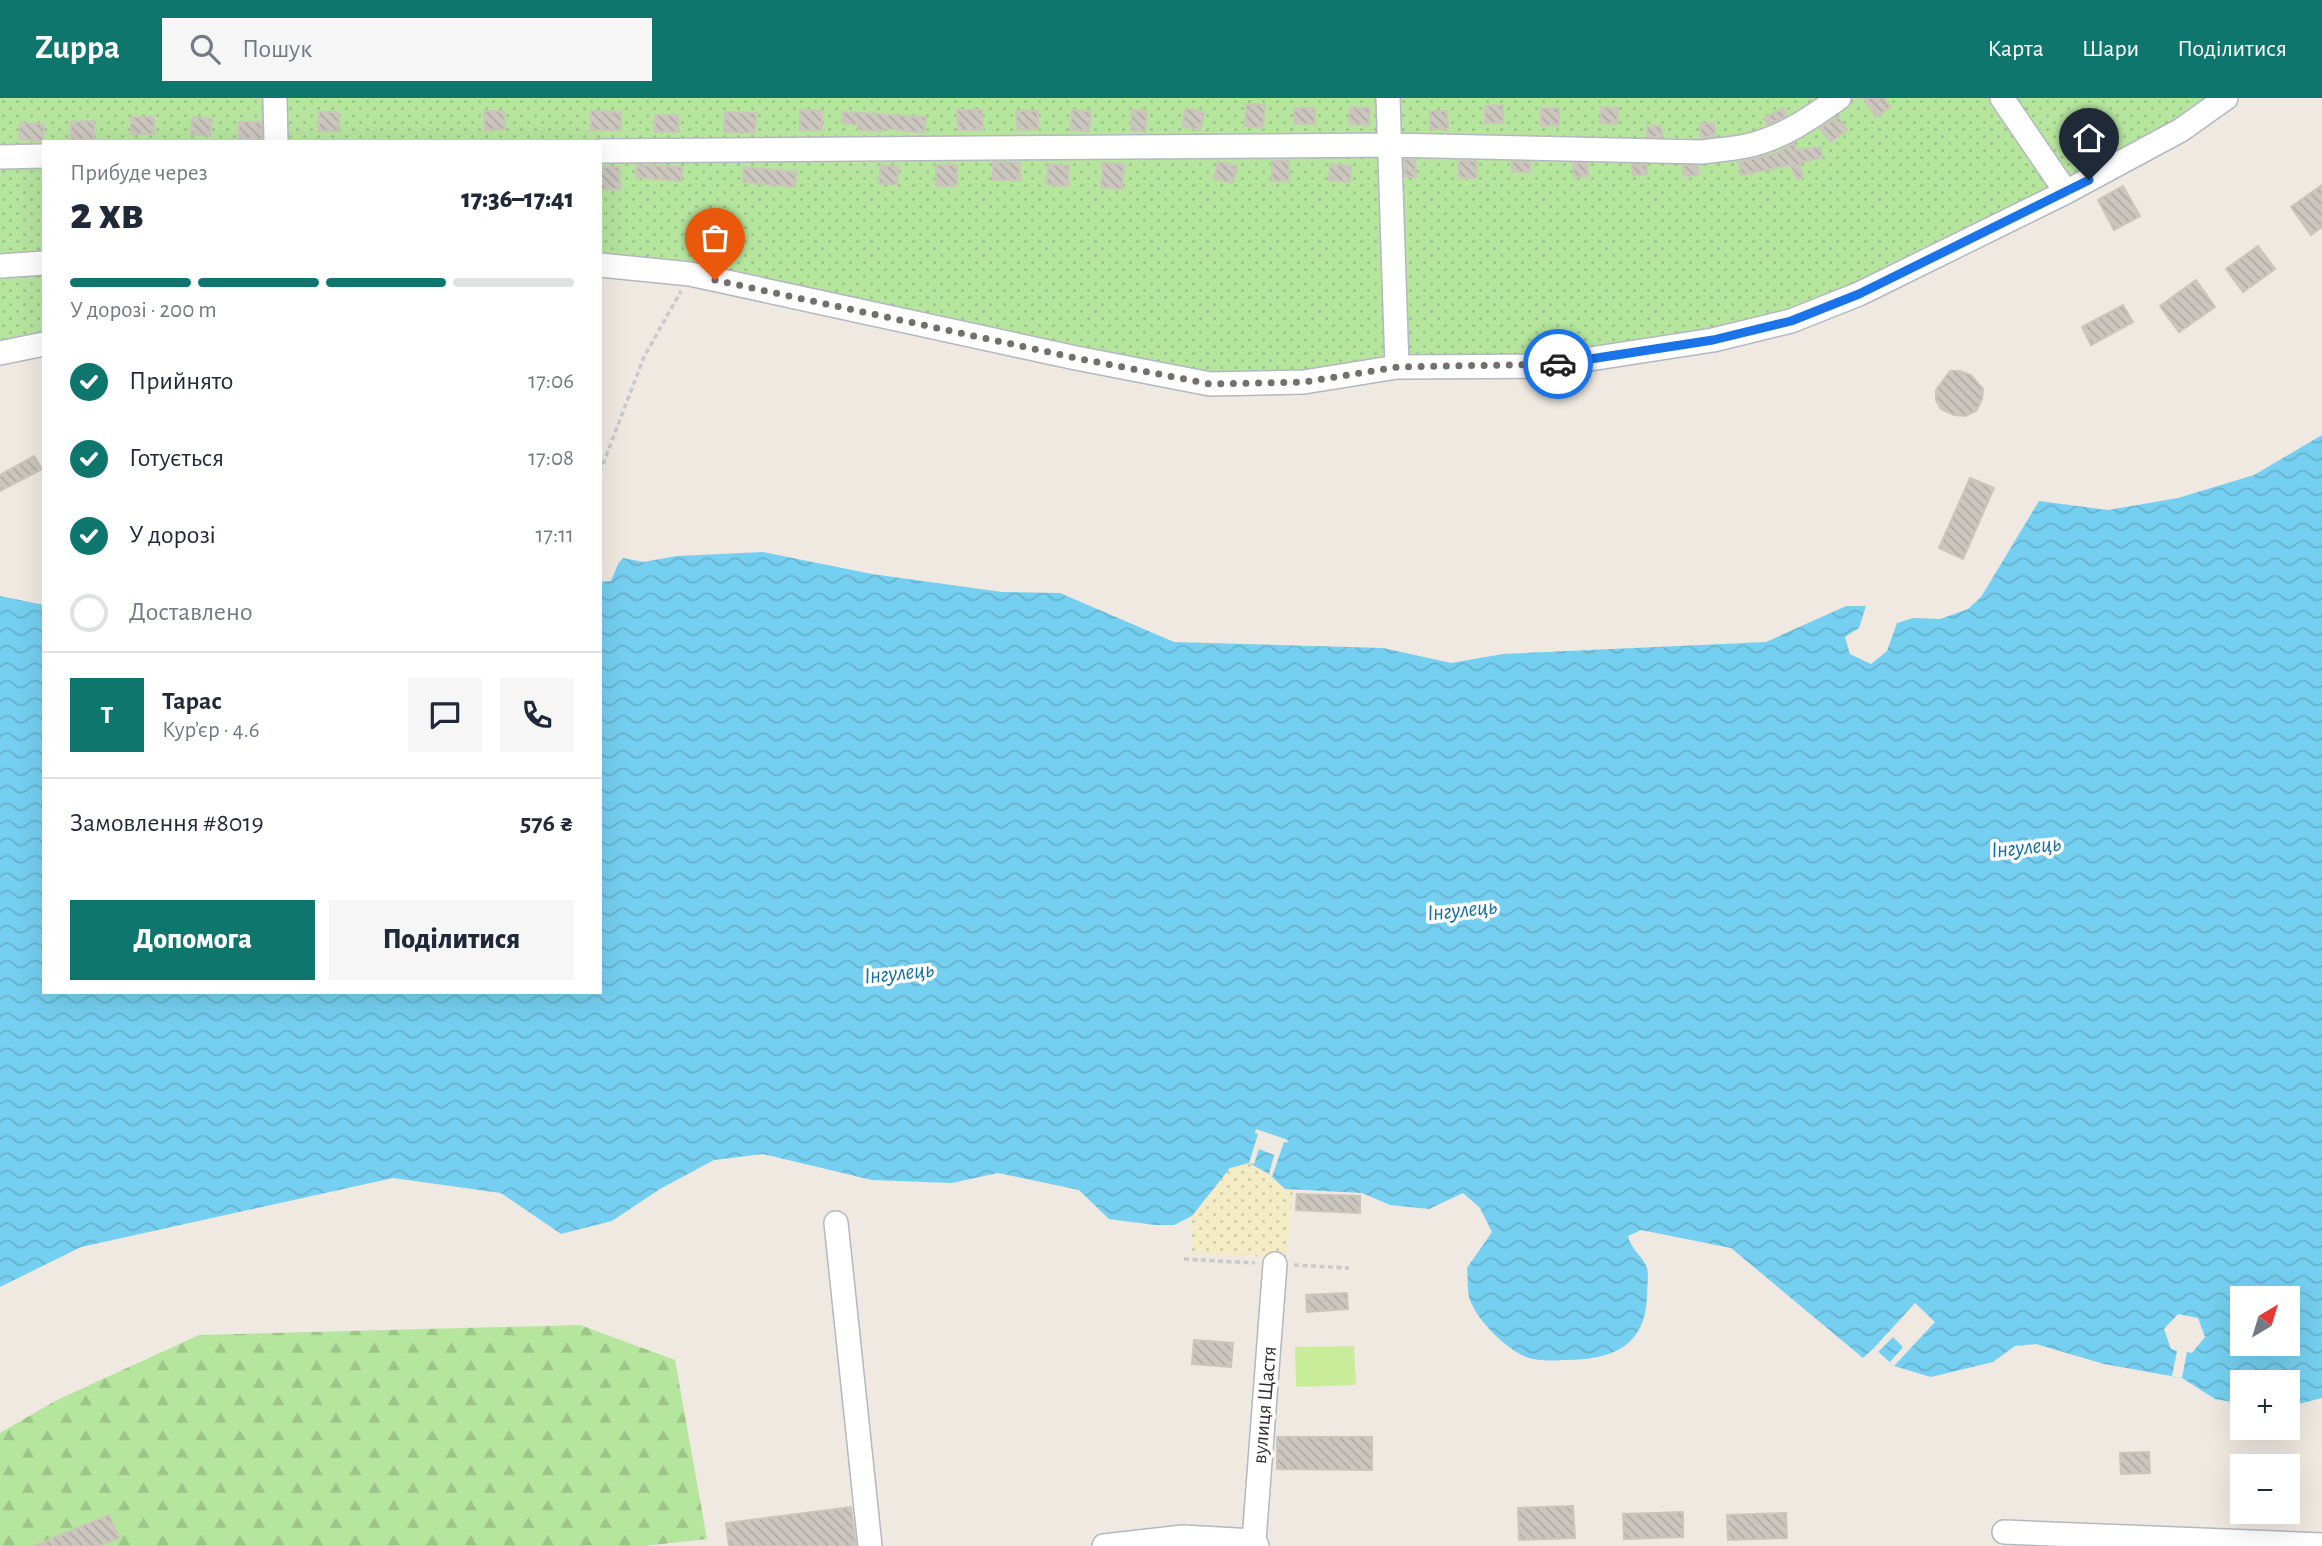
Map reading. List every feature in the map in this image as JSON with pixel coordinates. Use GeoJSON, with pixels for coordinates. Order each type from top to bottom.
{"type":"FeatureCollection","features":[{"type":"Feature","properties":{"kind":"street"},"geometry":{"type":"LineString","coordinates":[[275,98],[276,140]]}},
{"type":"Feature","properties":{"kind":"street"},"geometry":{"type":"LineString","coordinates":[[1388,98],[1397,367]]}},
{"type":"Feature","properties":{"kind":"street"},"geometry":{"type":"LineString","coordinates":[[602,151],[1389,145],[1702,152],[1748,146],[1778,136],[1810,119],[1839,98]]}},
{"type":"Feature","properties":{"kind":"street"},"geometry":{"type":"LineString","coordinates":[[2002,98],[2066,192]]}},
{"type":"Feature","properties":{"kind":"street"},"geometry":{"type":"LineString","coordinates":[[602,265],[690,274],[1076,358],[1210,384],[1304,382],[1397,367],[1545,366],[1713,340],[1791,321],[1859,294],[2066,192],[2182,130],[2226,98]]}},
{"type":"Feature","properties":{"kind":"street"},"geometry":{"type":"LineString","coordinates":[[0,157],[42,156]]}},
{"type":"Feature","properties":{"kind":"street"},"geometry":{"type":"LineString","coordinates":[[0,266],[42,263]]}},
{"type":"Feature","properties":{"kind":"street"},"geometry":{"type":"LineString","coordinates":[[0,353],[42,344]]}},
{"type":"Feature","properties":{"kind":"street"},"geometry":{"type":"LineString","coordinates":[[836,1223],[870,1546]]}},
{"type":"Feature","properties":{"kind":"street","name":"вулиця Щастя"},"geometry":{"type":"LineString","coordinates":[[1255,1543],[1275,1264]]}},
{"type":"Feature","properties":{"kind":"street"},"geometry":{"type":"LineString","coordinates":[[2004,1532],[2322,1545]]}},
{"type":"Feature","properties":{"kind":"street"},"geometry":{"type":"LineString","coordinates":[[1104,1546],[1183,1537],[1255,1543]]}},
{"type":"Feature","properties":{"kind":"path"},"geometry":{"type":"LineString","coordinates":[[602,467],[644,357],[690,274]]}},
{"type":"Feature","properties":{"kind":"green space"},"geometry":{"type":"Polygon","coordinates":[[[0,98],[2226,98],[1791,321],[1545,366],[1210,384],[602,265],[602,140],[42,140],[42,344],[0,353],[0,98]]]}},
{"type":"Feature","properties":{"kind":"green space"},"geometry":{"type":"Polygon","coordinates":[[[580,1325],[675,1360],[707,1539],[644,1546],[0,1546],[0,1433],[57,1400],[199,1335],[580,1325]]]}},
{"type":"Feature","properties":{"kind":"green space"},"geometry":{"type":"Polygon","coordinates":[[[1354,1346],[1356,1385],[1296,1387],[1295,1347],[1354,1346]]]}},
{"type":"Feature","properties":{"kind":"sand"},"geometry":{"type":"Polygon","coordinates":[[[1249,1163],[1269,1174],[1285,1189],[1293,1190],[1286,1258],[1191,1253],[1192,1216],[1230,1168],[1249,1163]]]}},
{"type":"Feature","properties":{"kind":"water","name":"Інгулець"},"geometry":{"type":"Polygon","coordinates":[[[2322,435],[2322,1398],[2300,1404],[2300,1370],[2230,1370],[2230,1402],[2215,1399],[2182,1378],[2104,1364],[2036,1344],[2015,1346],[1993,1362],[1931,1377],[1894,1366],[1874,1348],[1863,1358],[1731,1248],[1641,1230],[1628,1236],[1648,1274],[1645,1313],[1640,1328],[1632,1339],[1610,1354],[1580,1359],[1539,1360],[1510,1348],[1493,1333],[1470,1300],[1467,1268],[1492,1232],[1480,1208],[1463,1193],[1429,1209],[1390,1205],[1362,1193],[1285,1189],[1269,1174],[1249,1163],[1230,1168],[1192,1216],[1174,1225],[1109,1219],[1079,1190],[998,1173],[952,1183],[872,1180],[763,1154],[714,1160],[660,1189],[612,1221],[561,1234],[501,1193],[393,1178],[81,1247],[0,1287],[0,596],[42,605],[42,994],[602,994],[602,582],[611,581],[623,558],[643,562],[677,556],[763,552],[872,574],[1002,592],[1060,593],[1174,642],[1383,648],[1451,663],[1503,654],[1766,642],[1846,606],[1866,606],[1859,628],[1845,637],[1850,654],[1871,664],[1887,651],[1897,623],[1913,618],[1940,619],[1968,609],[1981,597],[2039,501],[2108,510],[2178,498],[2254,475],[2322,435]]]}},
{"type":"Feature","properties":{"kind":"pier"},"geometry":{"type":"Polygon","coordinates":[[[1256,1129],[1288,1140],[1287,1143],[1284,1142],[1272,1177],[1269,1174],[1274,1155],[1259,1149],[1254,1164],[1249,1163],[1258,1134],[1255,1133],[1256,1129]]]}},
{"type":"Feature","properties":{"kind":"pier"},"geometry":{"type":"Polygon","coordinates":[[[1915,1303],[1935,1322],[1894,1366],[1890,1362],[1903,1347],[1893,1337],[1878,1352],[1874,1348],[1915,1303]]]}},
{"type":"Feature","properties":{"kind":"pier"},"geometry":{"type":"Polygon","coordinates":[[[2178,1314],[2198,1318],[2205,1337],[2192,1353],[2187,1352],[2182,1378],[2172,1376],[2177,1351],[2171,1349],[2164,1329],[2178,1314]]]}},
{"type":"Feature","properties":{"kind":"building"},"geometry":{"type":"Polygon","coordinates":[[[1864,98],[1883,98],[1890,107],[1876,117],[1864,98]]]}},
{"type":"Feature","properties":{"kind":"building"},"geometry":{"type":"Polygon","coordinates":[[[1246,104],[1265,105],[1263,128],[1245,126],[1246,104]]]}},
{"type":"Feature","properties":{"kind":"building"},"geometry":{"type":"Polygon","coordinates":[[[1503,105],[1503,123],[1485,123],[1485,106],[1503,105]]]}},
{"type":"Feature","properties":{"kind":"building"},"geometry":{"type":"Polygon","coordinates":[[[1350,107],[1370,108],[1368,125],[1349,124],[1350,107]]]}},
{"type":"Feature","properties":{"kind":"building"},"geometry":{"type":"Polygon","coordinates":[[[1601,107],[1618,108],[1617,124],[1600,123],[1601,107]]]}},
{"type":"Feature","properties":{"kind":"building"},"geometry":{"type":"Polygon","coordinates":[[[1186,108],[1204,113],[1200,130],[1182,126],[1186,108]]]}},
{"type":"Feature","properties":{"kind":"building"},"geometry":{"type":"Polygon","coordinates":[[[1294,108],[1315,108],[1315,124],[1294,124],[1294,108]]]}},
{"type":"Feature","properties":{"kind":"building"},"geometry":{"type":"Polygon","coordinates":[[[1541,108],[1559,108],[1559,125],[1541,126],[1541,108]]]}},
{"type":"Feature","properties":{"kind":"building"},"geometry":{"type":"Polygon","coordinates":[[[1784,108],[1786,116],[1768,125],[1764,118],[1784,108]]]}},
{"type":"Feature","properties":{"kind":"building"},"geometry":{"type":"Polygon","coordinates":[[[800,110],[822,111],[822,130],[800,130],[800,110]]]}},
{"type":"Feature","properties":{"kind":"building"},"geometry":{"type":"Polygon","coordinates":[[[957,110],[982,110],[983,130],[958,130],[957,110]]]}},
{"type":"Feature","properties":{"kind":"building"},"geometry":{"type":"Polygon","coordinates":[[[1072,110],[1091,112],[1089,131],[1071,130],[1072,110]]]}},
{"type":"Feature","properties":{"kind":"building"},"geometry":{"type":"Polygon","coordinates":[[[1132,110],[1147,111],[1145,132],[1131,130],[1132,110]]]}},
{"type":"Feature","properties":{"kind":"building"},"geometry":{"type":"Polygon","coordinates":[[[484,111],[504,111],[505,129],[485,130],[484,111]]]}},
{"type":"Feature","properties":{"kind":"building"},"geometry":{"type":"Polygon","coordinates":[[[591,111],[621,112],[621,130],[591,130],[591,111]]]}},
{"type":"Feature","properties":{"kind":"building"},"geometry":{"type":"Polygon","coordinates":[[[1016,111],[1038,111],[1038,129],[1017,130],[1016,111]]]}},
{"type":"Feature","properties":{"kind":"building"},"geometry":{"type":"Polygon","coordinates":[[[1430,111],[1447,111],[1448,129],[1430,129],[1430,111]]]}},
{"type":"Feature","properties":{"kind":"building"},"geometry":{"type":"Polygon","coordinates":[[[319,112],[339,112],[339,131],[319,131],[319,112]]]}},
{"type":"Feature","properties":{"kind":"building"},"geometry":{"type":"Polygon","coordinates":[[[725,112],[756,113],[755,133],[724,132],[725,112]]]}},
{"type":"Feature","properties":{"kind":"building"},"geometry":{"type":"Polygon","coordinates":[[[843,112],[926,117],[924,133],[883,128],[882,131],[858,130],[858,125],[842,123],[843,112]]]}},
{"type":"Feature","properties":{"kind":"building"},"geometry":{"type":"Polygon","coordinates":[[[655,115],[678,115],[679,132],[655,132],[655,115]]]}},
{"type":"Feature","properties":{"kind":"building"},"geometry":{"type":"Polygon","coordinates":[[[131,117],[154,117],[154,134],[131,134],[131,117]]]}},
{"type":"Feature","properties":{"kind":"building"},"geometry":{"type":"Polygon","coordinates":[[[193,117],[212,119],[210,136],[191,134],[193,117]]]}},
{"type":"Feature","properties":{"kind":"building"},"geometry":{"type":"Polygon","coordinates":[[[1838,117],[1847,130],[1831,142],[1820,128],[1838,117]]]}},
{"type":"Feature","properties":{"kind":"building"},"geometry":{"type":"Polygon","coordinates":[[[94,121],[94,139],[71,140],[71,122],[94,121]]]}},
{"type":"Feature","properties":{"kind":"building"},"geometry":{"type":"Polygon","coordinates":[[[239,122],[262,122],[262,139],[239,138],[239,122]]]}},
{"type":"Feature","properties":{"kind":"building"},"geometry":{"type":"Polygon","coordinates":[[[20,123],[44,124],[42,141],[19,139],[20,123]]]}},
{"type":"Feature","properties":{"kind":"building"},"geometry":{"type":"Polygon","coordinates":[[[1714,123],[1715,136],[1701,138],[1700,124],[1714,123]]]}},
{"type":"Feature","properties":{"kind":"building"},"geometry":{"type":"Polygon","coordinates":[[[1661,126],[1662,137],[1647,137],[1647,127],[1661,126]]]}},
{"type":"Feature","properties":{"kind":"building"},"geometry":{"type":"Polygon","coordinates":[[[1794,143],[1796,150],[1820,147],[1822,157],[1799,163],[1803,177],[1797,179],[1790,165],[1741,175],[1739,162],[1778,153],[1794,143]]]}},
{"type":"Feature","properties":{"kind":"building"},"geometry":{"type":"Polygon","coordinates":[[[1404,159],[1415,160],[1416,177],[1405,177],[1404,159]]]}},
{"type":"Feature","properties":{"kind":"building"},"geometry":{"type":"Polygon","coordinates":[[[1272,161],[1289,161],[1289,181],[1272,181],[1272,161]]]}},
{"type":"Feature","properties":{"kind":"building"},"geometry":{"type":"Polygon","coordinates":[[[1458,161],[1476,161],[1477,178],[1459,178],[1458,161]]]}},
{"type":"Feature","properties":{"kind":"building"},"geometry":{"type":"Polygon","coordinates":[[[993,162],[1020,163],[1020,180],[993,180],[993,162]]]}},
{"type":"Feature","properties":{"kind":"building"},"geometry":{"type":"Polygon","coordinates":[[[1218,162],[1237,166],[1233,183],[1214,179],[1218,162]]]}},
{"type":"Feature","properties":{"kind":"building"},"geometry":{"type":"Polygon","coordinates":[[[1512,162],[1530,162],[1530,172],[1512,172],[1512,162]]]}},
{"type":"Feature","properties":{"kind":"building"},"geometry":{"type":"Polygon","coordinates":[[[1103,163],[1124,164],[1122,189],[1101,187],[1103,163]]]}},
{"type":"Feature","properties":{"kind":"building"},"geometry":{"type":"Polygon","coordinates":[[[1573,163],[1587,163],[1588,176],[1574,177],[1573,163]]]}},
{"type":"Feature","properties":{"kind":"building"},"geometry":{"type":"Polygon","coordinates":[[[1048,164],[1069,166],[1068,186],[1047,184],[1048,164]]]}},
{"type":"Feature","properties":{"kind":"building"},"geometry":{"type":"Polygon","coordinates":[[[1330,164],[1351,166],[1350,182],[1329,180],[1330,164]]]}},
{"type":"Feature","properties":{"kind":"building"},"geometry":{"type":"Polygon","coordinates":[[[1632,164],[1647,165],[1647,174],[1633,175],[1632,164]]]}},
{"type":"Feature","properties":{"kind":"building"},"geometry":{"type":"Polygon","coordinates":[[[637,165],[682,167],[681,181],[636,177],[637,165]]]}},
{"type":"Feature","properties":{"kind":"building"},"geometry":{"type":"Polygon","coordinates":[[[881,165],[898,167],[897,185],[879,183],[881,165]]]}},
{"type":"Feature","properties":{"kind":"building"},"geometry":{"type":"Polygon","coordinates":[[[936,165],[957,165],[957,186],[936,186],[936,165]]]}},
{"type":"Feature","properties":{"kind":"building"},"geometry":{"type":"Polygon","coordinates":[[[1683,166],[1698,166],[1698,175],[1684,176],[1683,166]]]}},
{"type":"Feature","properties":{"kind":"building"},"geometry":{"type":"Polygon","coordinates":[[[602,167],[619,167],[620,189],[602,189],[602,167]]]}},
{"type":"Feature","properties":{"kind":"building"},"geometry":{"type":"Polygon","coordinates":[[[744,167],[797,172],[795,187],[743,182],[744,167]]]}},
{"type":"Feature","properties":{"kind":"building"},"geometry":{"type":"Polygon","coordinates":[[[2322,185],[2322,227],[2311,235],[2291,207],[2322,185]]]}},
{"type":"Feature","properties":{"kind":"building"},"geometry":{"type":"Polygon","coordinates":[[[2123,186],[2140,216],[2114,230],[2098,200],[2123,186]]]}},
{"type":"Feature","properties":{"kind":"building"},"geometry":{"type":"Polygon","coordinates":[[[2258,246],[2275,269],[2243,292],[2226,269],[2258,246]]]}},
{"type":"Feature","properties":{"kind":"building"},"geometry":{"type":"Polygon","coordinates":[[[2196,280],[2215,307],[2179,332],[2160,306],[2196,280]]]}},
{"type":"Feature","properties":{"kind":"building"},"geometry":{"type":"Polygon","coordinates":[[[2123,305],[2133,322],[2091,345],[2082,327],[2123,305]]]}},
{"type":"Feature","properties":{"kind":"building"},"geometry":{"type":"Polygon","coordinates":[[[1950,371],[1971,375],[1983,389],[1976,411],[1965,416],[1954,415],[1941,409],[1936,400],[1936,390],[1950,371]]]}},
{"type":"Feature","properties":{"kind":"building"},"geometry":{"type":"Polygon","coordinates":[[[34,456],[42,469],[0,491],[0,475],[34,456]]]}},
{"type":"Feature","properties":{"kind":"building"},"geometry":{"type":"Polygon","coordinates":[[[1970,478],[1994,488],[1963,559],[1939,548],[1970,478]]]}},
{"type":"Feature","properties":{"kind":"building"},"geometry":{"type":"Polygon","coordinates":[[[1297,1194],[1360,1196],[1360,1213],[1296,1210],[1297,1194]]]}},
{"type":"Feature","properties":{"kind":"building"},"geometry":{"type":"Polygon","coordinates":[[[1347,1293],[1348,1309],[1307,1312],[1306,1295],[1347,1293]]]}},
{"type":"Feature","properties":{"kind":"building"},"geometry":{"type":"Polygon","coordinates":[[[1194,1340],[1233,1343],[1231,1367],[1192,1364],[1194,1340]]]}},
{"type":"Feature","properties":{"kind":"building"},"geometry":{"type":"Polygon","coordinates":[[[1277,1437],[1372,1437],[1372,1470],[1277,1469],[1277,1437]]]}},
{"type":"Feature","properties":{"kind":"building"},"geometry":{"type":"Polygon","coordinates":[[[2149,1452],[2150,1473],[2121,1474],[2120,1453],[2149,1452]]]}},
{"type":"Feature","properties":{"kind":"building"},"geometry":{"type":"Polygon","coordinates":[[[1573,1506],[1575,1538],[1519,1540],[1518,1508],[1573,1506]]]}},
{"type":"Feature","properties":{"kind":"building"},"geometry":{"type":"Polygon","coordinates":[[[851,1507],[856,1546],[729,1546],[726,1523],[851,1507]]]}},
{"type":"Feature","properties":{"kind":"building"},"geometry":{"type":"Polygon","coordinates":[[[1683,1512],[1683,1537],[1624,1539],[1623,1514],[1683,1512]]]}},
{"type":"Feature","properties":{"kind":"building"},"geometry":{"type":"Polygon","coordinates":[[[1786,1513],[1787,1538],[1728,1540],[1727,1515],[1786,1513]]]}},
{"type":"Feature","properties":{"kind":"building"},"geometry":{"type":"Polygon","coordinates":[[[109,1515],[119,1538],[99,1546],[34,1546],[109,1515]]]}},
{"type":"Feature","properties":{"kind":"way so far"},"geometry":{"type":"LineString","coordinates":[[715,280],[1076,358],[1210,384],[1304,382],[1397,367],[1558,364]]}},
{"type":"Feature","properties":{"kind":"route"},"geometry":{"type":"LineString","coordinates":[[1558,364],[1713,340],[1791,321],[1859,294],[2089,180]]}}]}
